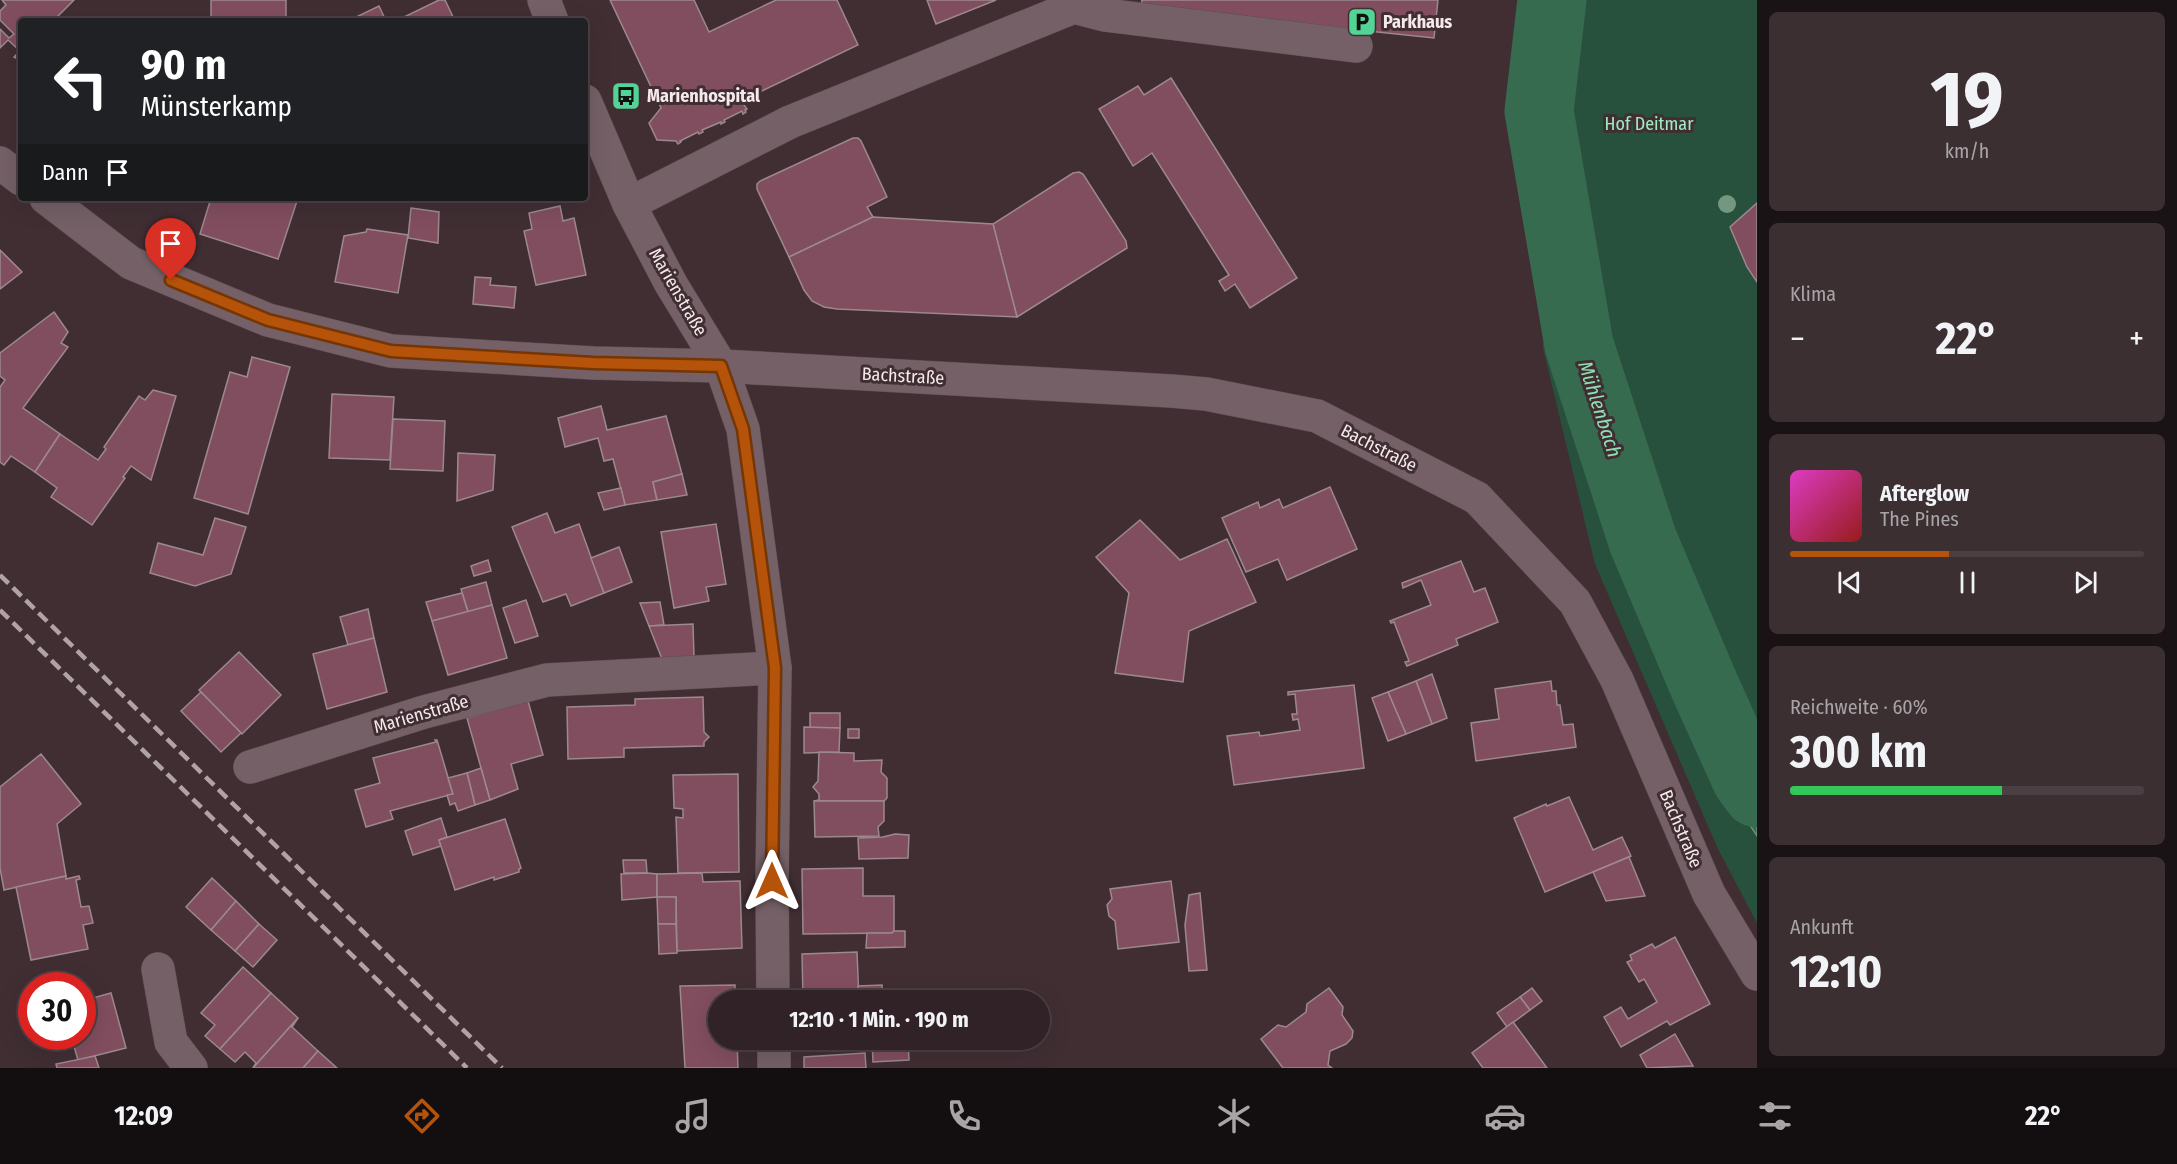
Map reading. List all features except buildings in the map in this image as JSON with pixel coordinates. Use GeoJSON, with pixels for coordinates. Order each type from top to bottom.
{"type":"FeatureCollection","features":[{"type":"Feature","properties":{"kind":"street"},"geometry":{"type":"LineString","coordinates":[[544,0],[551,18]]}},
{"type":"Feature","properties":{"kind":"street"},"geometry":{"type":"LineString","coordinates":[[629,204],[790,122],[1074,7],[1106,8],[1356,46]]}},
{"type":"Feature","properties":{"kind":"street","name":"Marienstraße"},"geometry":{"type":"LineString","coordinates":[[588,108],[629,204],[671,284],[721,366],[743,429],[775,668],[773,990]]}},
{"type":"Feature","properties":{"kind":"street"},"geometry":{"type":"LineString","coordinates":[[0,163],[18,177]]}},
{"type":"Feature","properties":{"kind":"street","name":"Bachstraße"},"geometry":{"type":"LineString","coordinates":[[50,201],[131,263],[268,320],[391,351],[593,363],[721,366],[1206,394],[1317,416],[1477,498],[1575,602],[1617,680],[1709,894],[1757,974]]}},
{"type":"Feature","properties":{"kind":"street","name":"Marienstraße"},"geometry":{"type":"LineString","coordinates":[[250,767],[424,712],[547,680],[775,668]]}},
{"type":"Feature","properties":{"kind":"street"},"geometry":{"type":"LineString","coordinates":[[158,969],[171,1042],[191,1068]]}},
{"type":"Feature","properties":{"kind":"street"},"geometry":{"type":"LineString","coordinates":[[774,1050],[774,1068]]}},
{"type":"Feature","properties":{"kind":"green space","name":"Hof Deitmar"},"geometry":{"type":"Polygon","coordinates":[[[1543,0],[1757,0],[1757,923],[1718,849],[1595,564],[1543,348],[1539,111],[1543,0]]]}},
{"type":"Feature","properties":{"kind":"shaded area"},"geometry":{"type":"Polygon","coordinates":[[[1722,659],[1735,723],[1757,761],[1757,836],[1727,790],[1678,678],[1722,659]]]}},
{"type":"Feature","properties":{"kind":"waterway","name":"Mühlenbach"},"geometry":{"type":"LineString","coordinates":[[1552,0],[1539,111],[1579,345],[1643,541],[1746,778],[1757,793]]}},
{"type":"Feature","properties":{"kind":"railway"},"geometry":{"type":"LineString","coordinates":[[0,575],[502,1068]]}},
{"type":"Feature","properties":{"kind":"railway"},"geometry":{"type":"LineString","coordinates":[[0,610],[467,1068]]}},
{"type":"Feature","properties":{"kind":"place","name":"Parkhaus"},"geometry":{"type":"Point","coordinates":[1362,22]}},
{"type":"Feature","properties":{"kind":"place","name":"Marienhospital"},"geometry":{"type":"Point","coordinates":[626,96]}},
{"type":"Feature","properties":{"kind":"route"},"geometry":{"type":"LineString","coordinates":[[171,280],[268,320],[391,351],[593,363],[721,366],[743,429],[775,668],[772,881]]}}]}
